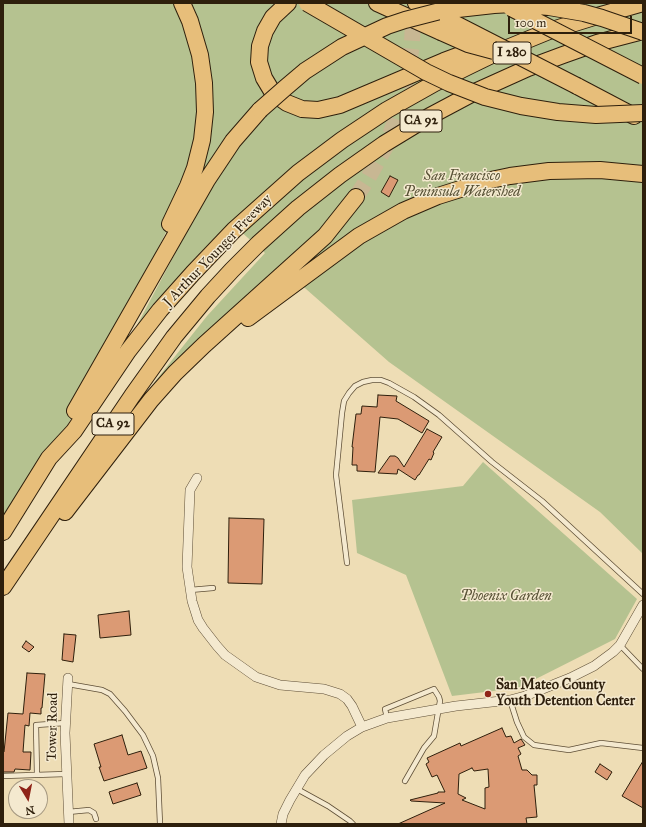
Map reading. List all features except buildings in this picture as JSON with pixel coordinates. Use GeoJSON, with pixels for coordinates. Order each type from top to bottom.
{"type":"FeatureCollection","features":[{"type":"Feature","properties":{"kind":"highway"},"geometry":{"type":"LineString","coordinates":[[113,343],[188,186],[195,168],[201,145],[205,112],[203,74],[194,32],[182,3]]}},
{"type":"Feature","properties":{"kind":"highway"},"geometry":{"type":"LineString","coordinates":[[288,3],[274,17],[265,31],[260,46],[260,67],[266,83],[278,97],[292,106],[312,110],[323,110],[340,105],[444,61],[519,34],[538,28],[577,22]]}},
{"type":"Feature","properties":{"kind":"highway"},"geometry":{"type":"LineString","coordinates":[[308,3],[426,72],[485,97],[521,106],[558,112],[596,115],[643,113]]}},
{"type":"Feature","properties":{"kind":"highway"},"geometry":{"type":"LineString","coordinates":[[377,3],[444,26]]}},
{"type":"Feature","properties":{"kind":"highway","name":"I 280"},"geometry":{"type":"LineString","coordinates":[[416,3],[444,26],[523,59],[643,121]]}},
{"type":"Feature","properties":{"kind":"highway","name":"J Arthur Younger Freeway"},"geometry":{"type":"LineString","coordinates":[[3,532],[49,458],[74,430],[132,346],[176,291],[234,230],[298,173],[372,120],[435,83],[500,51],[549,32],[577,22],[643,3]]}},
{"type":"Feature","properties":{"kind":"highway"},"geometry":{"type":"LineString","coordinates":[[49,458],[113,343],[213,171],[234,141],[260,110],[305,71],[347,44],[387,26],[440,11],[494,4],[549,7],[596,16],[643,32]]}},
{"type":"Feature","properties":{"kind":"highway"},"geometry":{"type":"LineString","coordinates":[[506,5],[643,76]]}},
{"type":"Feature","properties":{"kind":"highway","name":"J Arthur Younger Freeway"},"geometry":{"type":"LineString","coordinates":[[3,587],[132,396],[174,337],[232,270],[298,208],[340,175],[384,144],[425,119],[471,94],[546,61],[592,45],[643,32]]}},
{"type":"Feature","properties":{"kind":"highway"},"geometry":{"type":"LineString","coordinates":[[175,373],[348,244],[386,220],[427,200],[486,181],[536,173],[593,170],[643,174]]}},
{"type":"Feature","properties":{"kind":"highway"},"geometry":{"type":"LineString","coordinates":[[3,595],[140,414],[175,373],[316,244],[337,222],[356,197]]}},
{"type":"Feature","properties":{"kind":"street"},"geometry":{"type":"LineString","coordinates":[[197,478],[190,490],[188,578],[194,610],[203,628],[217,646],[234,662],[256,677],[268,682],[292,687],[324,689],[340,694],[347,699],[352,706],[362,728]]}},
{"type":"Feature","properties":{"kind":"street"},"geometry":{"type":"LineString","coordinates":[[281,824],[283,814],[305,775],[319,759],[334,746],[362,728],[387,718],[456,706],[510,700],[525,696],[582,672],[600,662],[620,645],[643,605]]}},
{"type":"Feature","properties":{"kind":"street","name":"Tower Road"},"geometry":{"type":"LineString","coordinates":[[68,681],[65,723],[66,774],[70,824]]}},
{"type":"Feature","properties":{"kind":"lane"},"geometry":{"type":"LineString","coordinates":[[347,563],[336,476],[344,401],[355,386],[363,382],[381,380],[414,397],[439,415],[492,462],[542,501],[643,594]]}},
{"type":"Feature","properties":{"kind":"lane"},"geometry":{"type":"LineString","coordinates":[[190,590],[213,588]]}},
{"type":"Feature","properties":{"kind":"lane"},"geometry":{"type":"LineString","coordinates":[[620,645],[643,669]]}},
{"type":"Feature","properties":{"kind":"lane"},"geometry":{"type":"LineString","coordinates":[[68,681],[102,690],[110,694],[143,735],[153,756],[156,767],[158,778],[160,824]]}},
{"type":"Feature","properties":{"kind":"lane"},"geometry":{"type":"LineString","coordinates":[[387,718],[385,709],[434,689],[440,701],[434,736],[424,748],[405,781]]}},
{"type":"Feature","properties":{"kind":"lane"},"geometry":{"type":"LineString","coordinates":[[510,700],[517,722],[524,736],[534,745],[569,750],[601,743],[643,748]]}},
{"type":"Feature","properties":{"kind":"lane"},"geometry":{"type":"LineString","coordinates":[[37,775],[36,725],[65,723]]}},
{"type":"Feature","properties":{"kind":"lane"},"geometry":{"type":"LineString","coordinates":[[3,776],[66,774]]}},
{"type":"Feature","properties":{"kind":"lane"},"geometry":{"type":"LineString","coordinates":[[297,789],[328,806],[352,824]]}},
{"type":"Feature","properties":{"kind":"lane"},"geometry":{"type":"LineString","coordinates":[[68,812],[89,810],[94,813],[96,819]]}},
{"type":"Feature","properties":{"kind":"green space","name":"San Francisco Peninsula Watershed"},"geometry":{"type":"Polygon","coordinates":[[[3,3],[643,3],[643,554],[600,512],[389,362],[281,267],[218,322],[153,384],[207,316],[265,253],[230,222],[193,260],[135,329],[204,199],[173,218],[90,385],[49,458],[3,532],[3,3]]]}},
{"type":"Feature","properties":{"kind":"green space","name":"Phoenix Garden"},"geometry":{"type":"Polygon","coordinates":[[[483,462],[637,599],[615,639],[518,688],[452,696],[406,575],[357,553],[352,500],[463,486],[483,462]]]}},
{"type":"Feature","properties":{"kind":"tunnel"},"geometry":{"type":"LineString","coordinates":[[356,197],[386,146],[400,107],[409,67],[414,7]]}},
{"type":"Feature","properties":{"kind":"place","name":"San Mateo County Youth Detention Center"},"geometry":{"type":"Point","coordinates":[488,694]}}]}
